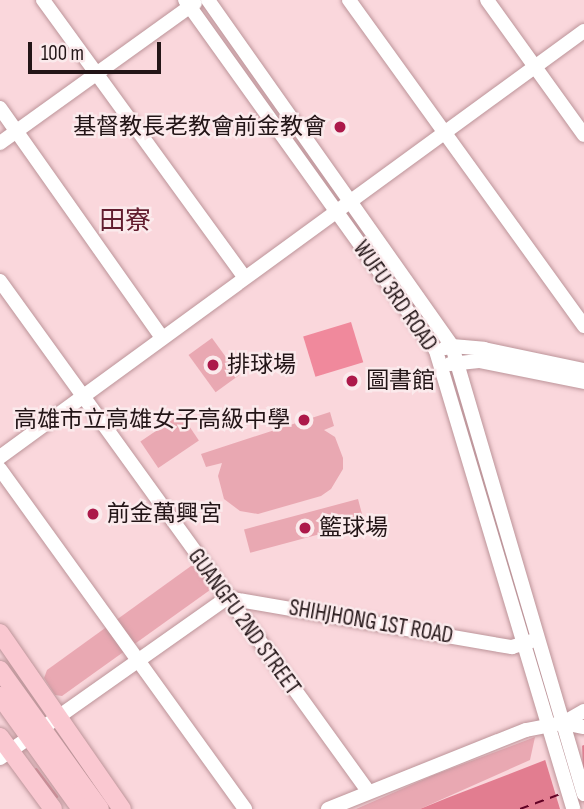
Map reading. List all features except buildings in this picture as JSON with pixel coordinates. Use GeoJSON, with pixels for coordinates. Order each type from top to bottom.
{"type":"FeatureCollection","features":[{"type":"Feature","properties":{"kind":"main road"},"geometry":{"type":"LineString","coordinates":[[0,634],[122,809]]}},
{"type":"Feature","properties":{"kind":"main road"},"geometry":{"type":"LineString","coordinates":[[0,670],[80,809]]}},
{"type":"Feature","properties":{"kind":"main road"},"geometry":{"type":"LineString","coordinates":[[0,695],[100,809]]}},
{"type":"Feature","properties":{"kind":"main road"},"geometry":{"type":"LineString","coordinates":[[3,749],[53,809]]}},
{"type":"Feature","properties":{"kind":"street"},"geometry":{"type":"LineString","coordinates":[[43,0],[244,277]]}},
{"type":"Feature","properties":{"kind":"street","name":"WUFU 3RD ROAD"},"geometry":{"type":"LineString","coordinates":[[208,0],[452,346],[564,723]]}},
{"type":"Feature","properties":{"kind":"street"},"geometry":{"type":"LineString","coordinates":[[349,0],[584,326]]}},
{"type":"Feature","properties":{"kind":"street"},"geometry":{"type":"LineString","coordinates":[[487,0],[584,135]]}},
{"type":"Feature","properties":{"kind":"street"},"geometry":{"type":"LineString","coordinates":[[0,143],[192,2]]}},
{"type":"Feature","properties":{"kind":"street","name":"WUFU 3RD ROAD"},"geometry":{"type":"LineString","coordinates":[[192,2],[436,351],[573,809]]}},
{"type":"Feature","properties":{"kind":"street"},"geometry":{"type":"LineString","coordinates":[[0,457],[335,210],[584,31]]}},
{"type":"Feature","properties":{"kind":"street"},"geometry":{"type":"LineString","coordinates":[[0,108],[162,338]]}},
{"type":"Feature","properties":{"kind":"street","name":"GUANGFU 2ND STREET"},"geometry":{"type":"LineString","coordinates":[[0,281],[226,598],[368,791]]}},
{"type":"Feature","properties":{"kind":"street"},"geometry":{"type":"LineString","coordinates":[[436,351],[452,346],[484,349],[584,370]]}},
{"type":"Feature","properties":{"kind":"street"},"geometry":{"type":"LineString","coordinates":[[442,367],[458,361],[479,361],[584,382]]}},
{"type":"Feature","properties":{"kind":"street"},"geometry":{"type":"LineString","coordinates":[[0,469],[244,809]]}},
{"type":"Feature","properties":{"kind":"street"},"geometry":{"type":"LineString","coordinates":[[3,749],[35,732],[226,598]]}},
{"type":"Feature","properties":{"kind":"street","name":"SHIHJHONG 1ST ROAD"},"geometry":{"type":"LineString","coordinates":[[226,598],[505,646],[540,639]]}},
{"type":"Feature","properties":{"kind":"street"},"geometry":{"type":"LineString","coordinates":[[328,809],[526,730],[564,723],[584,711]]}},
{"type":"Feature","properties":{"kind":"street"},"geometry":{"type":"LineString","coordinates":[[564,723],[584,727]]}},
{"type":"Feature","properties":{"kind":"street"},"geometry":{"type":"LineString","coordinates":[[564,723],[584,794]]}},
{"type":"Feature","properties":{"kind":"shaded area"},"geometry":{"type":"Polygon","coordinates":[[[351,322],[363,362],[315,377],[303,337],[351,322]]]}},
{"type":"Feature","properties":{"kind":"shaded area","name":"排球場"},"geometry":{"type":"Polygon","coordinates":[[[212,338],[239,375],[216,392],[189,355],[212,338]]]}},
{"type":"Feature","properties":{"kind":"shaded area"},"geometry":{"type":"Polygon","coordinates":[[[330,412],[334,426],[324,430],[335,437],[343,458],[343,469],[331,489],[321,496],[258,514],[240,511],[224,499],[218,476],[222,463],[206,467],[201,454],[330,412]]]}},
{"type":"Feature","properties":{"kind":"shaded area"},"geometry":{"type":"Polygon","coordinates":[[[181,414],[199,441],[158,468],[140,441],[181,414]]]}},
{"type":"Feature","properties":{"kind":"shaded area","name":"籃球場"},"geometry":{"type":"Polygon","coordinates":[[[358,499],[364,522],[250,553],[244,530],[358,499]]]}},
{"type":"Feature","properties":{"kind":"shaded area"},"geometry":{"type":"Polygon","coordinates":[[[191,566],[196,566],[210,585],[210,590],[62,696],[55,695],[44,678],[47,670],[191,566]]]}},
{"type":"Feature","properties":{"kind":"shaded area"},"geometry":{"type":"Polygon","coordinates":[[[535,737],[530,760],[420,809],[356,809],[434,775],[535,737]]]}},
{"type":"Feature","properties":{"kind":"shaded area"},"geometry":{"type":"Polygon","coordinates":[[[584,745],[584,809],[420,809],[447,798],[584,745]]]}},
{"type":"Feature","properties":{"kind":"pier"},"geometry":{"type":"Polygon","coordinates":[[[582,742],[584,809],[560,809],[544,756],[582,742]]]}},
{"type":"Feature","properties":{"kind":"waterway"},"geometry":{"type":"LineString","coordinates":[[36,769],[56,796]]}},
{"type":"Feature","properties":{"kind":"ferry route"},"geometry":{"type":"LineString","coordinates":[[520,809],[563,793]]}},
{"type":"Feature","properties":{"kind":"place","name":"基督教長老教會前金教會"},"geometry":{"type":"Point","coordinates":[340,127]}},
{"type":"Feature","properties":{"kind":"place","name":"排球場"},"geometry":{"type":"Point","coordinates":[213,365]}},
{"type":"Feature","properties":{"kind":"place","name":"圖書館"},"geometry":{"type":"Point","coordinates":[352,381]}},
{"type":"Feature","properties":{"kind":"place","name":"高雄市立高雄女子高級中學"},"geometry":{"type":"Point","coordinates":[304,420]}},
{"type":"Feature","properties":{"kind":"place","name":"前金萬興宮"},"geometry":{"type":"Point","coordinates":[93,514]}},
{"type":"Feature","properties":{"kind":"place","name":"籃球場"},"geometry":{"type":"Point","coordinates":[305,528]}},
{"type":"Feature","properties":{"kind":"district","name":"田寮"},"geometry":{"type":"Point","coordinates":[125,222]}}]}
